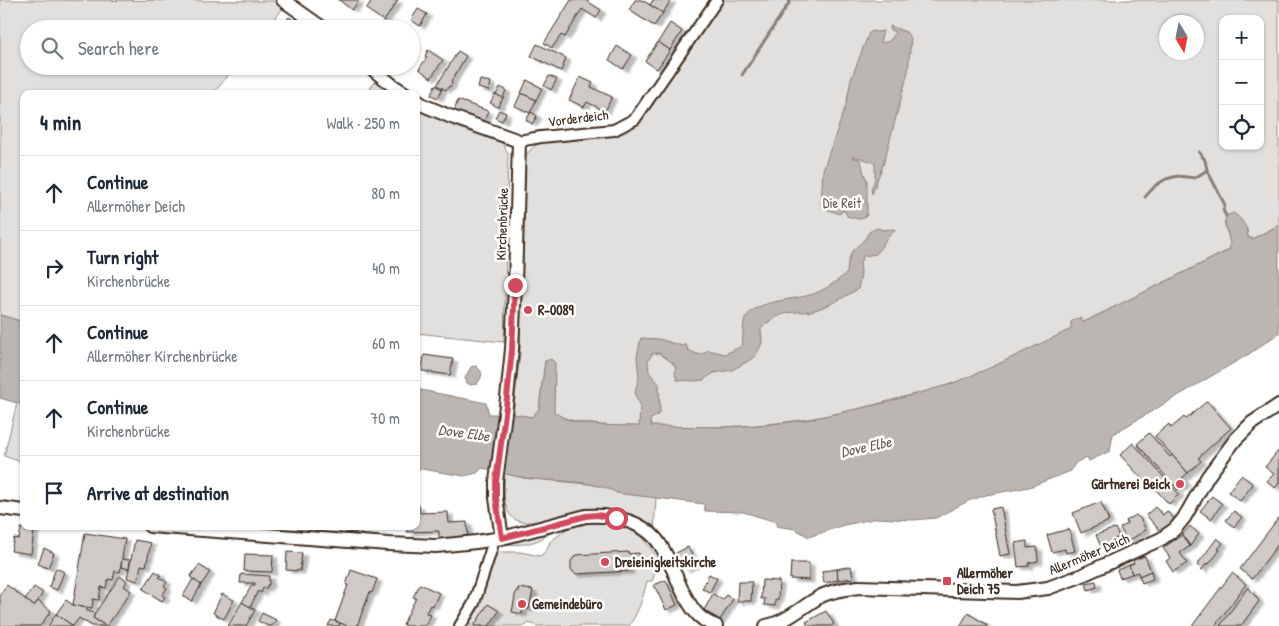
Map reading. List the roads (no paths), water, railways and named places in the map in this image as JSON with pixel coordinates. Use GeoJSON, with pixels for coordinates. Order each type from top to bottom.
{"type":"FeatureCollection","features":[{"type":"Feature","properties":{"kind":"street"},"geometry":{"type":"LineString","coordinates":[[283,0],[311,20]]}},
{"type":"Feature","properties":{"kind":"street","name":"Vorderdeich"},"geometry":{"type":"LineString","coordinates":[[420,103],[449,116],[519,141],[614,130],[635,119],[717,0]]}},
{"type":"Feature","properties":{"kind":"street"},"geometry":{"type":"LineString","coordinates":[[380,75],[400,90]]}},
{"type":"Feature","properties":{"kind":"street","name":"Kirchenbrücke"},"geometry":{"type":"LineString","coordinates":[[497,539],[496,482],[512,349],[519,141]]}},
{"type":"Feature","properties":{"kind":"street","name":"Allermöher Deich"},"geometry":{"type":"LineString","coordinates":[[766,626],[782,620],[822,595],[836,590],[858,587],[1017,592],[1048,588],[1078,577],[1160,539],[1175,529],[1184,518],[1208,476],[1236,439],[1252,424],[1279,405]]}},
{"type":"Feature","properties":{"kind":"street"},"geometry":{"type":"LineString","coordinates":[[0,508],[20,511]]}},
{"type":"Feature","properties":{"kind":"street"},"geometry":{"type":"LineString","coordinates":[[204,530],[436,546],[497,539],[586,516],[597,515],[616,518],[636,524],[652,535],[660,545],[695,613],[704,621],[716,626]]}},
{"type":"Feature","properties":{"kind":"street"},"geometry":{"type":"LineString","coordinates":[[460,626],[474,603],[492,547],[497,539]]}},
{"type":"Feature","properties":{"kind":"water"},"geometry":{"type":"Polygon","coordinates":[[[890,26],[906,32],[911,38],[908,72],[884,162],[872,194],[871,189],[875,179],[875,163],[852,157],[861,161],[867,180],[867,215],[857,219],[847,216],[845,211],[841,211],[840,214],[823,208],[821,205],[823,170],[846,105],[851,79],[869,33],[883,31],[880,42],[887,42],[895,32],[890,30],[890,26]]]}},
{"type":"Feature","properties":{"kind":"water","name":"Dove Elbe"},"geometry":{"type":"Polygon","coordinates":[[[1233,213],[1236,215],[1245,226],[1248,237],[1252,239],[1279,225],[1279,333],[1249,354],[1113,434],[1110,451],[1089,461],[1087,457],[1075,463],[1071,471],[1029,487],[986,495],[968,501],[936,518],[913,520],[878,518],[844,525],[809,537],[795,529],[776,526],[777,522],[743,512],[705,511],[704,504],[617,493],[596,485],[525,478],[482,468],[477,473],[464,476],[420,469],[420,390],[486,403],[489,414],[513,414],[532,417],[539,409],[545,361],[551,359],[555,363],[554,412],[572,421],[583,423],[639,426],[640,404],[635,391],[639,378],[637,357],[641,338],[659,339],[682,346],[686,344],[688,350],[698,354],[703,354],[708,350],[725,354],[742,346],[744,321],[750,313],[765,304],[810,295],[830,286],[847,273],[852,251],[865,239],[869,232],[877,228],[896,230],[888,237],[876,254],[864,256],[860,262],[861,274],[858,289],[821,308],[788,313],[770,321],[761,328],[762,343],[756,355],[750,360],[732,370],[714,373],[703,380],[677,380],[674,364],[659,353],[652,354],[648,361],[649,372],[659,384],[660,413],[650,420],[651,426],[722,427],[765,425],[811,419],[880,404],[951,384],[992,367],[1071,329],[1071,322],[1074,319],[1080,318],[1084,322],[1229,250],[1230,241],[1225,225],[1226,216],[1233,213]]]}},
{"type":"Feature","properties":{"kind":"water"},"geometry":{"type":"Polygon","coordinates":[[[0,315],[20,321],[20,404],[0,398],[0,315]]]}},
{"type":"Feature","properties":{"kind":"water"},"geometry":{"type":"Polygon","coordinates":[[[476,366],[481,372],[481,376],[477,384],[471,385],[467,383],[465,378],[471,367],[476,366]]]}},
{"type":"Feature","properties":{"kind":"waterway"},"geometry":{"type":"LineString","coordinates":[[742,75],[791,0]]}},
{"type":"Feature","properties":{"kind":"waterway"},"geometry":{"type":"LineString","coordinates":[[1199,152],[1205,160],[1207,170],[1225,205],[1223,210],[1226,216]]}},
{"type":"Feature","properties":{"kind":"waterway"},"geometry":{"type":"LineString","coordinates":[[1145,197],[1156,185],[1166,179],[1178,176],[1195,178],[1207,170]]}},
{"type":"Feature","properties":{"kind":"place","name":"R-0089"},"geometry":{"type":"Point","coordinates":[528,310]}},
{"type":"Feature","properties":{"kind":"place","name":"Gärtnerei Beick"},"geometry":{"type":"Point","coordinates":[1180,484]}},
{"type":"Feature","properties":{"kind":"place","name":"Dreieinigkeitskirche"},"geometry":{"type":"Point","coordinates":[605,562]}},
{"type":"Feature","properties":{"kind":"place","name":"Allermöher Deich 75"},"geometry":{"type":"Point","coordinates":[947,581]}},
{"type":"Feature","properties":{"kind":"place","name":"Gemeindebüro"},"geometry":{"type":"Point","coordinates":[522,604]}},
{"type":"Feature","properties":{"kind":"park label","name":"Die Reit"},"geometry":{"type":"Point","coordinates":[842,203]}}]}
